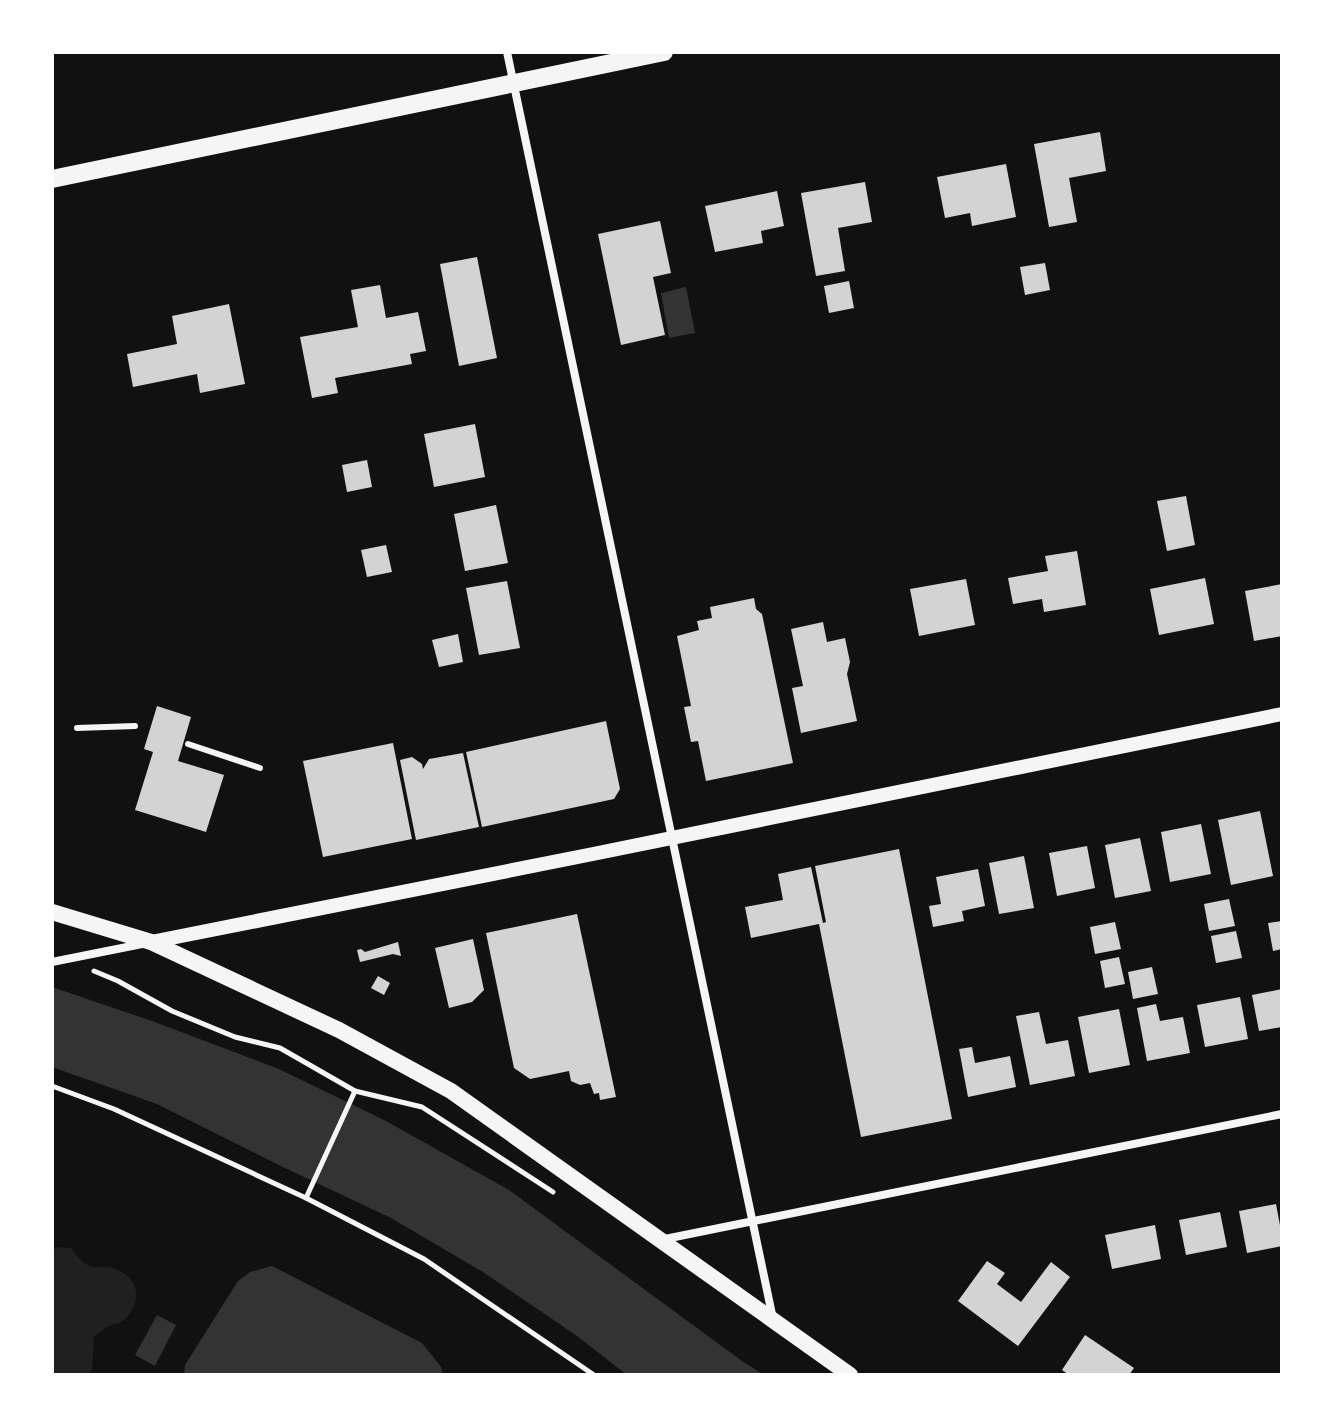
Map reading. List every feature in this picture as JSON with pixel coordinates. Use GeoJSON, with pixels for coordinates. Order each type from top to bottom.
{"type":"FeatureCollection","features":[{"type":"Feature","properties":{"kind":"main road"},"geometry":{"type":"LineString","coordinates":[[52,179],[664,52]]}},
{"type":"Feature","properties":{"kind":"main road"},"geometry":{"type":"LineString","coordinates":[[52,912],[151,942],[339,1030],[440,1085],[850,1375]]}},
{"type":"Feature","properties":{"kind":"street"},"geometry":{"type":"LineString","coordinates":[[507,52],[773,1320]]}},
{"type":"Feature","properties":{"kind":"street"},"geometry":{"type":"LineString","coordinates":[[52,962],[1282,714]]}},
{"type":"Feature","properties":{"kind":"street"},"geometry":{"type":"LineString","coordinates":[[659,1240],[1282,1114]]}},
{"type":"Feature","properties":{"kind":"lane"},"geometry":{"type":"LineString","coordinates":[[77,728],[135,726]]}},
{"type":"Feature","properties":{"kind":"lane"},"geometry":{"type":"LineString","coordinates":[[188,744],[260,768]]}},
{"type":"Feature","properties":{"kind":"path"},"geometry":{"type":"LineString","coordinates":[[66,959],[118,981],[172,1011],[235,1037],[280,1048],[355,1091],[422,1107],[561,1197]]}},
{"type":"Feature","properties":{"kind":"path"},"geometry":{"type":"LineString","coordinates":[[52,1086],[114,1109],[306,1198],[424,1259],[594,1375]]}},
{"type":"Feature","properties":{"kind":"path"},"geometry":{"type":"LineString","coordinates":[[306,1198],[355,1091]]}},
{"type":"Feature","properties":{"kind":"shaded area"},"geometry":{"type":"Polygon","coordinates":[[[686,287],[695,333],[669,338],[661,293],[686,287]]]}},
{"type":"Feature","properties":{"kind":"shaded area"},"geometry":{"type":"Polygon","coordinates":[[[52,987],[279,1069],[386,1121],[509,1190],[764,1375],[627,1375],[577,1336],[483,1272],[391,1218],[157,1104],[52,1067],[52,987]]]}},
{"type":"Feature","properties":{"kind":"shaded area"},"geometry":{"type":"Polygon","coordinates":[[[58,1247],[71,1248],[90,1266],[112,1268],[123,1273],[136,1290],[134,1305],[125,1319],[94,1337],[92,1370],[87,1375],[52,1375],[52,1256],[58,1247]]]}},
{"type":"Feature","properties":{"kind":"shaded area"},"geometry":{"type":"Polygon","coordinates":[[[272,1266],[422,1343],[441,1367],[443,1375],[184,1375],[185,1365],[238,1281],[250,1272],[272,1266]]]}},
{"type":"Feature","properties":{"kind":"shaded area"},"geometry":{"type":"Polygon","coordinates":[[[157,1315],[176,1325],[155,1366],[135,1355],[157,1315]]]}},
{"type":"Feature","properties":{"kind":"building"},"geometry":{"type":"Polygon","coordinates":[[[1100,132],[1106,171],[1069,178],[1077,222],[1049,227],[1034,144],[1100,132]]]}},
{"type":"Feature","properties":{"kind":"building"},"geometry":{"type":"Polygon","coordinates":[[[1006,164],[1016,217],[972,226],[970,213],[945,218],[937,177],[1006,164]]]}},
{"type":"Feature","properties":{"kind":"building"},"geometry":{"type":"Polygon","coordinates":[[[865,182],[872,222],[838,228],[845,271],[816,276],[801,193],[865,182]]]}},
{"type":"Feature","properties":{"kind":"building"},"geometry":{"type":"Polygon","coordinates":[[[777,191],[784,226],[761,231],[763,243],[715,252],[705,206],[777,191]]]}},
{"type":"Feature","properties":{"kind":"building"},"geometry":{"type":"Polygon","coordinates":[[[660,221],[671,273],[653,277],[665,335],[621,345],[598,234],[660,221]]]}},
{"type":"Feature","properties":{"kind":"building"},"geometry":{"type":"Polygon","coordinates":[[[477,257],[497,358],[459,366],[440,264],[477,257]]]}},
{"type":"Feature","properties":{"kind":"building"},"geometry":{"type":"Polygon","coordinates":[[[1045,263],[1050,290],[1025,295],[1020,267],[1045,263]]]}},
{"type":"Feature","properties":{"kind":"building"},"geometry":{"type":"Polygon","coordinates":[[[849,281],[854,308],[829,313],[824,286],[849,281]]]}},
{"type":"Feature","properties":{"kind":"building"},"geometry":{"type":"Polygon","coordinates":[[[380,285],[386,318],[418,312],[426,351],[410,354],[412,364],[335,378],[338,393],[312,398],[300,337],[358,327],[351,290],[380,285]]]}},
{"type":"Feature","properties":{"kind":"building"},"geometry":{"type":"Polygon","coordinates":[[[229,304],[245,384],[200,393],[197,374],[133,387],[127,354],[177,344],[172,316],[229,304]]]}},
{"type":"Feature","properties":{"kind":"building"},"geometry":{"type":"Polygon","coordinates":[[[475,424],[485,477],[434,487],[424,434],[475,424]]]}},
{"type":"Feature","properties":{"kind":"building"},"geometry":{"type":"Polygon","coordinates":[[[367,460],[372,487],[347,492],[342,465],[367,460]]]}},
{"type":"Feature","properties":{"kind":"building"},"geometry":{"type":"Polygon","coordinates":[[[1186,496],[1195,545],[1167,551],[1157,501],[1186,496]]]}},
{"type":"Feature","properties":{"kind":"building"},"geometry":{"type":"Polygon","coordinates":[[[496,505],[508,563],[465,571],[454,514],[496,505]]]}},
{"type":"Feature","properties":{"kind":"building"},"geometry":{"type":"Polygon","coordinates":[[[386,545],[392,572],[367,577],[361,550],[386,545]]]}},
{"type":"Feature","properties":{"kind":"building"},"geometry":{"type":"Polygon","coordinates":[[[1077,551],[1086,605],[1044,612],[1042,599],[1013,604],[1008,578],[1048,571],[1045,556],[1077,551]]]}},
{"type":"Feature","properties":{"kind":"building"},"geometry":{"type":"Polygon","coordinates":[[[1205,578],[1214,624],[1159,635],[1150,589],[1205,578]]]}},
{"type":"Feature","properties":{"kind":"building"},"geometry":{"type":"Polygon","coordinates":[[[966,579],[975,625],[919,636],[910,589],[966,579]]]}},
{"type":"Feature","properties":{"kind":"building"},"geometry":{"type":"Polygon","coordinates":[[[507,581],[520,648],[479,655],[466,588],[507,581]]]}},
{"type":"Feature","properties":{"kind":"building"},"geometry":{"type":"Polygon","coordinates":[[[1282,584],[1282,636],[1254,641],[1245,591],[1282,584]]]}},
{"type":"Feature","properties":{"kind":"building"},"geometry":{"type":"Polygon","coordinates":[[[754,598],[756,609],[762,614],[793,763],[706,781],[698,741],[691,742],[684,707],[691,706],[677,636],[699,630],[697,621],[712,618],[710,607],[754,598]]]}},
{"type":"Feature","properties":{"kind":"building"},"geometry":{"type":"Polygon","coordinates":[[[823,622],[827,642],[845,638],[850,662],[847,674],[857,721],[801,733],[792,688],[803,686],[791,629],[823,622]]]}},
{"type":"Feature","properties":{"kind":"building"},"geometry":{"type":"Polygon","coordinates":[[[458,634],[463,662],[439,667],[432,640],[458,634]]]}},
{"type":"Feature","properties":{"kind":"building"},"geometry":{"type":"Polygon","coordinates":[[[157,706],[191,717],[178,761],[224,775],[206,832],[135,810],[153,752],[144,749],[157,706]]]}},
{"type":"Feature","properties":{"kind":"building"},"geometry":{"type":"Polygon","coordinates":[[[606,721],[620,789],[614,799],[482,827],[466,752],[606,721]]]}},
{"type":"Feature","properties":{"kind":"building"},"geometry":{"type":"Polygon","coordinates":[[[393,743],[412,839],[323,857],[303,761],[393,743]]]}},
{"type":"Feature","properties":{"kind":"building"},"geometry":{"type":"Polygon","coordinates":[[[463,753],[479,827],[416,840],[400,760],[412,757],[422,764],[423,769],[429,759],[463,753]]]}},
{"type":"Feature","properties":{"kind":"building"},"geometry":{"type":"Polygon","coordinates":[[[1260,811],[1273,876],[1231,885],[1218,820],[1260,811]]]}},
{"type":"Feature","properties":{"kind":"building"},"geometry":{"type":"Polygon","coordinates":[[[1201,824],[1211,874],[1170,882],[1161,832],[1201,824]]]}},
{"type":"Feature","properties":{"kind":"building"},"geometry":{"type":"Polygon","coordinates":[[[1140,838],[1151,891],[1115,898],[1105,845],[1140,838]]]}},
{"type":"Feature","properties":{"kind":"building"},"geometry":{"type":"Polygon","coordinates":[[[1087,846],[1095,888],[1057,896],[1049,853],[1087,846]]]}},
{"type":"Feature","properties":{"kind":"building"},"geometry":{"type":"Polygon","coordinates":[[[899,849],[952,1119],[861,1137],[819,924],[751,938],[745,907],[783,900],[778,874],[811,867],[823,923],[826,922],[815,866],[899,849]]]}},
{"type":"Feature","properties":{"kind":"building"},"geometry":{"type":"Polygon","coordinates":[[[1024,856],[1034,908],[999,914],[989,863],[1024,856]]]}},
{"type":"Feature","properties":{"kind":"building"},"geometry":{"type":"Polygon","coordinates":[[[978,869],[985,906],[962,911],[964,921],[933,927],[929,906],[941,904],[936,877],[978,869]]]}},
{"type":"Feature","properties":{"kind":"building"},"geometry":{"type":"Polygon","coordinates":[[[1229,899],[1235,926],[1209,931],[1204,904],[1229,899]]]}},
{"type":"Feature","properties":{"kind":"building"},"geometry":{"type":"Polygon","coordinates":[[[577,914],[616,1097],[600,1100],[599,1093],[594,1094],[590,1083],[580,1085],[571,1081],[569,1071],[530,1079],[514,1068],[486,933],[577,914]]]}},
{"type":"Feature","properties":{"kind":"building"},"geometry":{"type":"Polygon","coordinates":[[[1282,921],[1282,949],[1273,951],[1268,923],[1282,921]]]}},
{"type":"Feature","properties":{"kind":"building"},"geometry":{"type":"Polygon","coordinates":[[[1115,922],[1121,949],[1095,954],[1090,927],[1115,922]]]}},
{"type":"Feature","properties":{"kind":"building"},"geometry":{"type":"Polygon","coordinates":[[[1236,931],[1242,958],[1216,963],[1211,936],[1236,931]]]}},
{"type":"Feature","properties":{"kind":"building"},"geometry":{"type":"Polygon","coordinates":[[[473,939],[484,990],[472,1002],[449,1008],[435,948],[473,939]]]}},
{"type":"Feature","properties":{"kind":"building"},"geometry":{"type":"Polygon","coordinates":[[[398,942],[401,956],[393,954],[360,962],[357,950],[365,952],[398,942]]]}},
{"type":"Feature","properties":{"kind":"building"},"geometry":{"type":"Polygon","coordinates":[[[1119,957],[1125,984],[1105,988],[1100,961],[1119,957]]]}},
{"type":"Feature","properties":{"kind":"building"},"geometry":{"type":"Polygon","coordinates":[[[1152,967],[1158,994],[1133,999],[1128,972],[1152,967]]]}},
{"type":"Feature","properties":{"kind":"building"},"geometry":{"type":"Polygon","coordinates":[[[378,976],[390,983],[384,995],[371,988],[378,976]]]}},
{"type":"Feature","properties":{"kind":"building"},"geometry":{"type":"Polygon","coordinates":[[[1282,989],[1282,1027],[1259,1031],[1252,995],[1282,989]]]}},
{"type":"Feature","properties":{"kind":"building"},"geometry":{"type":"Polygon","coordinates":[[[1240,997],[1248,1039],[1205,1047],[1197,1005],[1240,997]]]}},
{"type":"Feature","properties":{"kind":"building"},"geometry":{"type":"Polygon","coordinates":[[[1156,1004],[1160,1021],[1183,1017],[1190,1053],[1147,1061],[1137,1008],[1156,1004]]]}},
{"type":"Feature","properties":{"kind":"building"},"geometry":{"type":"Polygon","coordinates":[[[1119,1009],[1130,1065],[1089,1073],[1078,1017],[1119,1009]]]}},
{"type":"Feature","properties":{"kind":"building"},"geometry":{"type":"Polygon","coordinates":[[[1039,1012],[1046,1044],[1068,1040],[1075,1076],[1030,1085],[1016,1016],[1039,1012]]]}},
{"type":"Feature","properties":{"kind":"building"},"geometry":{"type":"Polygon","coordinates":[[[972,1047],[975,1063],[1010,1056],[1016,1087],[968,1097],[959,1049],[972,1047]]]}},
{"type":"Feature","properties":{"kind":"building"},"geometry":{"type":"Polygon","coordinates":[[[1276,1204],[1282,1246],[1247,1253],[1239,1211],[1276,1204]]]}},
{"type":"Feature","properties":{"kind":"building"},"geometry":{"type":"Polygon","coordinates":[[[1220,1212],[1227,1247],[1186,1255],[1179,1220],[1220,1212]]]}},
{"type":"Feature","properties":{"kind":"building"},"geometry":{"type":"Polygon","coordinates":[[[1155,1225],[1161,1259],[1112,1269],[1105,1235],[1155,1225]]]}},
{"type":"Feature","properties":{"kind":"building"},"geometry":{"type":"Polygon","coordinates":[[[987,1261],[1005,1273],[997,1284],[1021,1302],[1051,1262],[1070,1277],[1018,1346],[958,1301],[987,1261]]]}},
{"type":"Feature","properties":{"kind":"building"},"geometry":{"type":"Polygon","coordinates":[[[1085,1335],[1134,1368],[1129,1375],[1069,1375],[1062,1370],[1085,1335]]]}}]}
